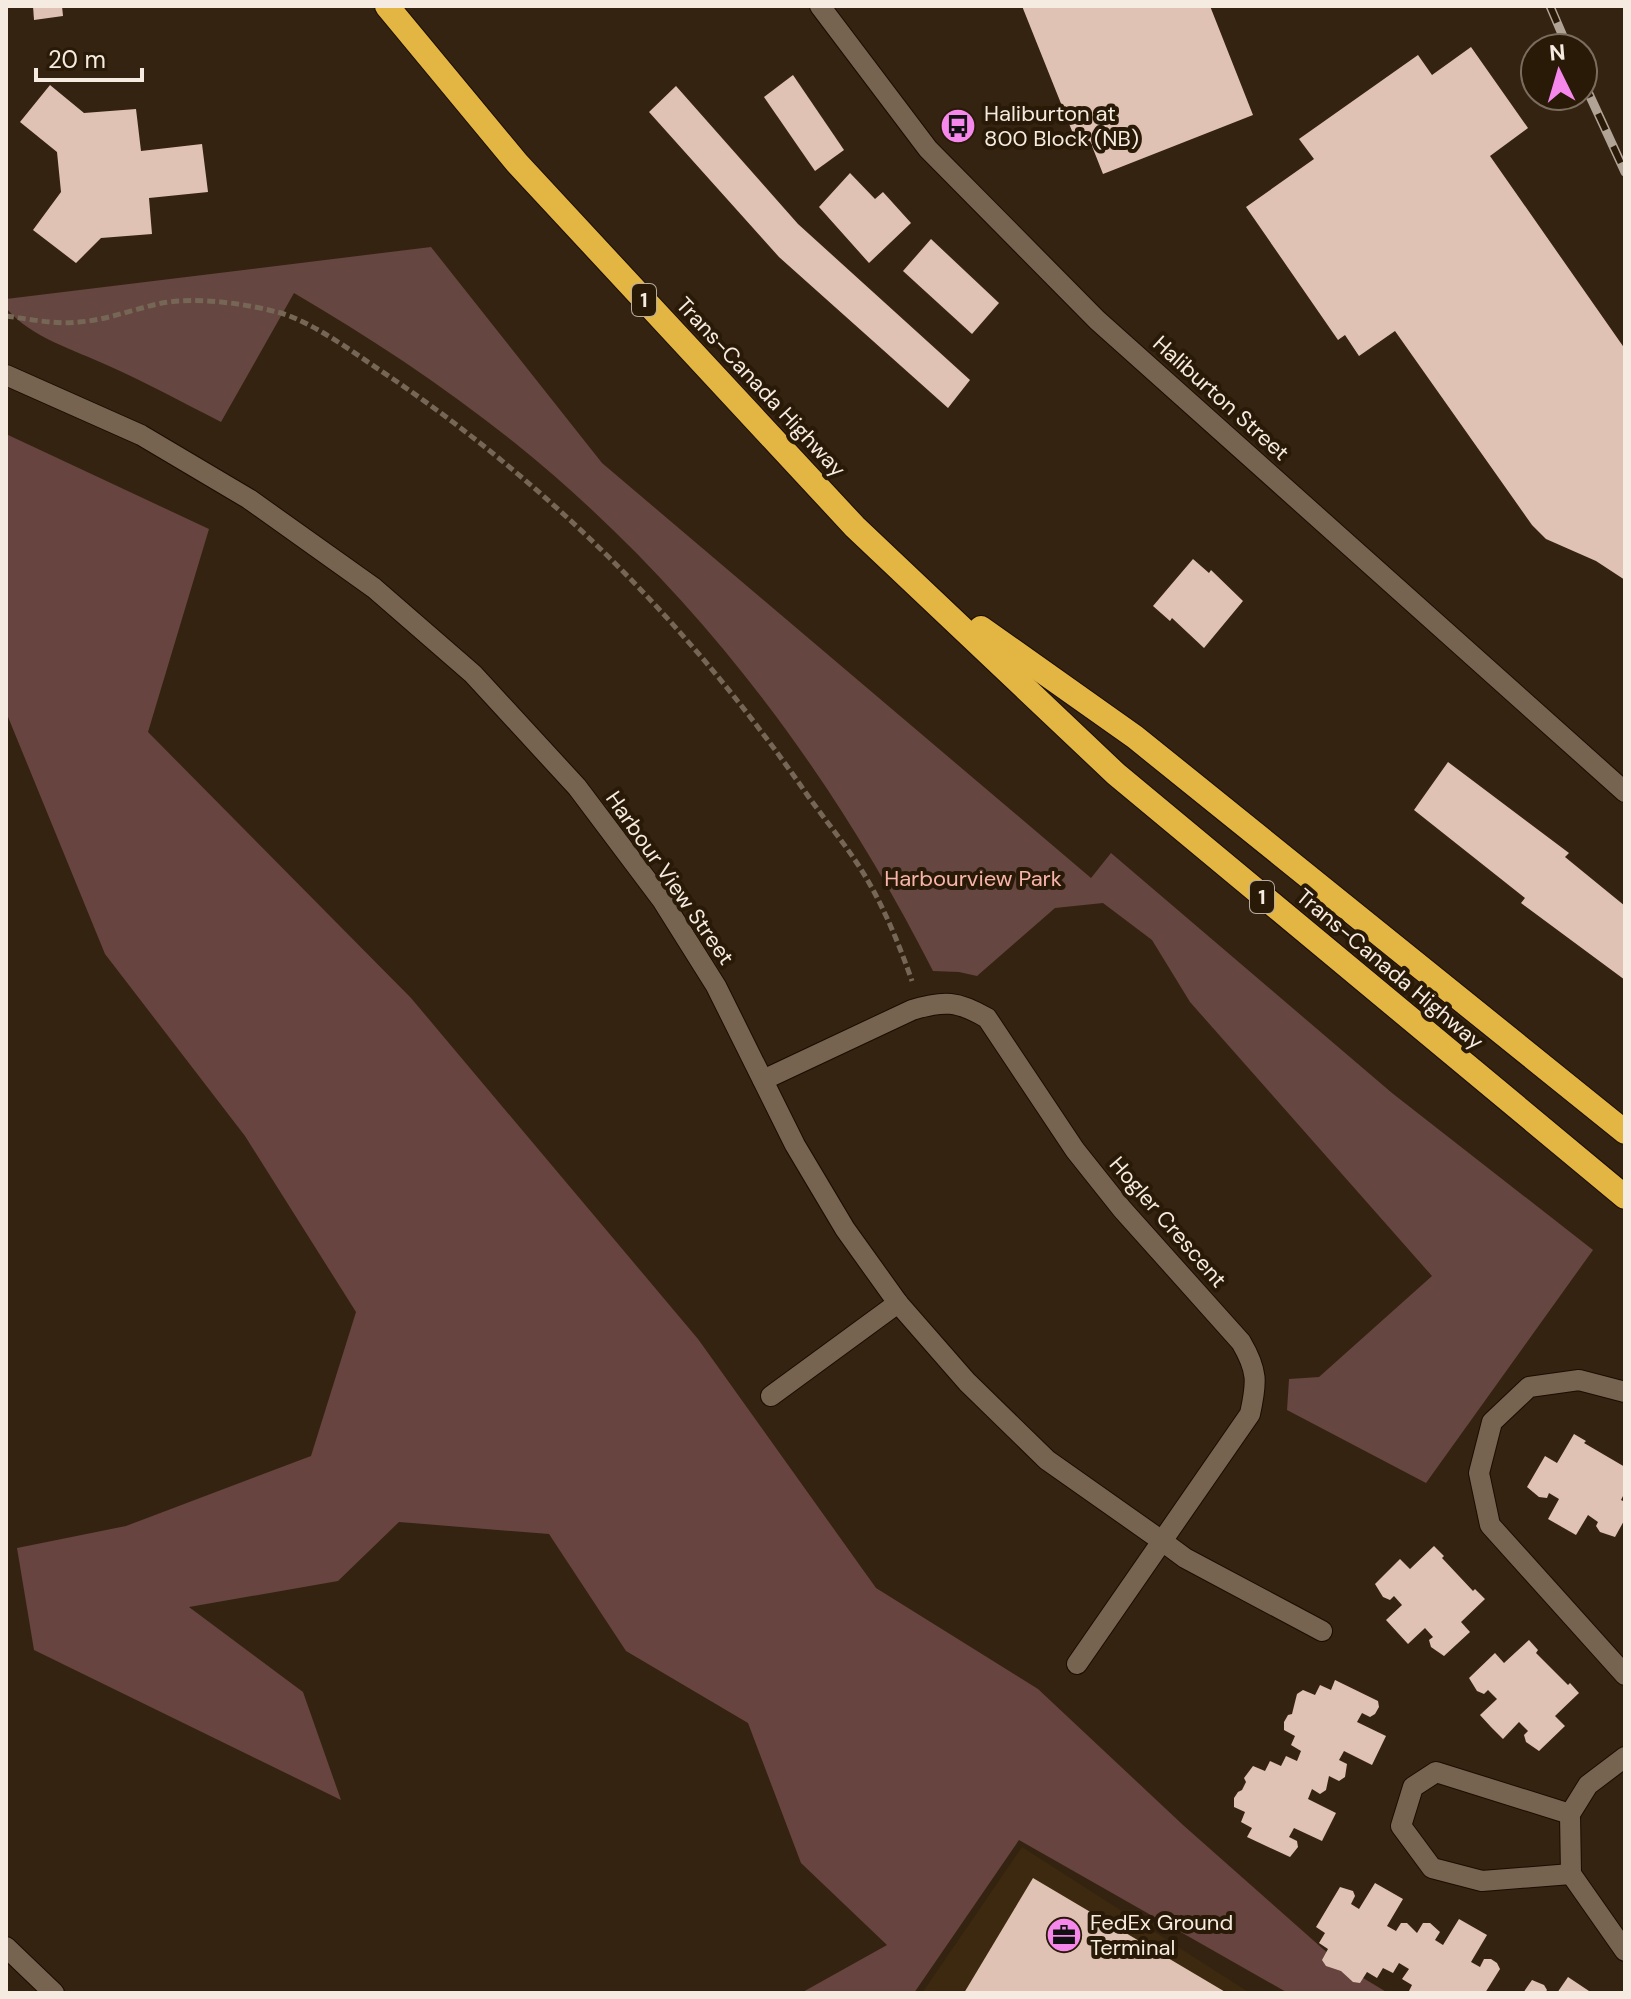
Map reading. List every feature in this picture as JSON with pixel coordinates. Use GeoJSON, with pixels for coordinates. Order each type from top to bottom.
{"type":"FeatureCollection","features":[{"type":"Feature","properties":{"kind":"highway","name":"Trans-Canada Highway"},"geometry":{"type":"LineString","coordinates":[[387,6],[517,163],[855,527],[1116,774],[1625,1197]]}},
{"type":"Feature","properties":{"kind":"highway","name":"Trans-Canada Highway"},"geometry":{"type":"LineString","coordinates":[[915,581],[1135,737],[1625,1132]]}},
{"type":"Feature","properties":{"kind":"street","name":"Haliburton Street"},"geometry":{"type":"LineString","coordinates":[[820,6],[928,149],[1097,320],[1625,792]]}},
{"type":"Feature","properties":{"kind":"street","name":"Harbour View Street"},"geometry":{"type":"LineString","coordinates":[[6,375],[141,435],[249,499],[374,588],[473,674],[577,787],[662,900],[716,986],[795,1145],[845,1229],[898,1303],[967,1382],[1047,1460],[1185,1558],[1322,1631]]}},
{"type":"Feature","properties":{"kind":"street","name":"Hogler Crescent"},"geometry":{"type":"LineString","coordinates":[[763,1080],[921,1007],[938,1003],[964,1005],[987,1018],[1075,1150],[1122,1209],[1241,1342],[1253,1362],[1257,1384],[1250,1414],[1077,1664]]}},
{"type":"Feature","properties":{"kind":"street"},"geometry":{"type":"LineString","coordinates":[[771,1396],[898,1303]]}},
{"type":"Feature","properties":{"kind":"street"},"geometry":{"type":"LineString","coordinates":[[1625,1392],[1579,1380],[1529,1387],[1492,1422],[1479,1473],[1490,1525],[1625,1675]]}},
{"type":"Feature","properties":{"kind":"street"},"geometry":{"type":"LineString","coordinates":[[1625,1757],[1588,1785],[1570,1814],[1571,1874],[1625,1951]]}},
{"type":"Feature","properties":{"kind":"street"},"geometry":{"type":"LineString","coordinates":[[1570,1814],[1436,1772],[1413,1787],[1401,1826],[1432,1868],[1482,1881],[1571,1874]]}},
{"type":"Feature","properties":{"kind":"street"},"geometry":{"type":"LineString","coordinates":[[6,1947],[54,1993]]}},
{"type":"Feature","properties":{"kind":"path"},"geometry":{"type":"LineString","coordinates":[[6,316],[76,323],[184,300],[277,312],[299,320],[349,350],[435,408],[498,457],[623,569],[729,687],[781,755],[867,879],[897,941],[921,1007]]}},
{"type":"Feature","properties":{"kind":"shaded area"},"geometry":{"type":"Polygon","coordinates":[[[6,434],[209,529],[148,732],[411,998],[698,1339],[876,1588],[1038,1689],[1183,1825],[1340,1964],[1388,1993],[1288,1993],[1019,1840],[914,1993],[801,1993],[887,1945],[801,1863],[748,1723],[626,1651],[549,1534],[399,1522],[338,1581],[189,1607],[303,1692],[341,1800],[34,1650],[17,1548],[126,1526],[311,1456],[356,1312],[245,1136],[105,954],[6,712],[6,434]]]}},
{"type":"Feature","properties":{"kind":"shaded area","name":"FedEx Ground Terminal"},"geometry":{"type":"Polygon","coordinates":[[[1022,1847],[1250,1993],[922,1993],[1022,1847]]]}},
{"type":"Feature","properties":{"kind":"green space","name":"Harbourview Park"},"geometry":{"type":"Polygon","coordinates":[[[431,247],[602,463],[1091,878],[1111,853],[1392,1093],[1593,1250],[1426,1483],[1287,1410],[1289,1379],[1319,1377],[1432,1276],[1190,1002],[1152,940],[1103,903],[1055,908],[977,976],[933,971],[893,896],[802,752],[752,684],[698,619],[640,557],[580,498],[489,422],[407,364],[294,293],[221,422],[137,379],[54,342],[28,328],[6,308],[6,299],[431,247]]]}},
{"type":"Feature","properties":{"kind":"building"},"geometry":{"type":"Polygon","coordinates":[[[33,6],[62,6],[63,16],[34,20],[33,6]]]}},
{"type":"Feature","properties":{"kind":"building"},"geometry":{"type":"Polygon","coordinates":[[[1022,6],[1210,6],[1253,115],[1103,174],[1090,141],[1078,146],[1022,6]]]}},
{"type":"Feature","properties":{"kind":"building"},"geometry":{"type":"Polygon","coordinates":[[[1471,47],[1528,128],[1490,156],[1625,349],[1625,580],[1596,561],[1546,539],[1532,525],[1395,331],[1359,356],[1345,335],[1338,340],[1246,207],[1314,159],[1299,139],[1418,55],[1432,75],[1471,47]]]}},
{"type":"Feature","properties":{"kind":"building"},"geometry":{"type":"Polygon","coordinates":[[[793,75],[844,150],[815,171],[764,97],[793,75]]]}},
{"type":"Feature","properties":{"kind":"building"},"geometry":{"type":"Polygon","coordinates":[[[50,85],[84,113],[136,109],[141,151],[202,144],[208,192],[149,198],[152,234],[101,238],[76,263],[33,230],[61,192],[57,152],[20,122],[50,85]]]}},
{"type":"Feature","properties":{"kind":"building"},"geometry":{"type":"Polygon","coordinates":[[[676,86],[798,224],[970,380],[948,408],[779,257],[649,112],[676,86]]]}},
{"type":"Feature","properties":{"kind":"building"},"geometry":{"type":"Polygon","coordinates":[[[850,173],[875,199],[883,192],[911,223],[869,263],[819,207],[850,173]]]}},
{"type":"Feature","properties":{"kind":"building"},"geometry":{"type":"Polygon","coordinates":[[[931,239],[999,303],[972,334],[903,271],[931,239]]]}},
{"type":"Feature","properties":{"kind":"building"},"geometry":{"type":"Polygon","coordinates":[[[1193,559],[1209,573],[1211,570],[1243,601],[1204,648],[1172,618],[1170,621],[1153,606],[1193,559]]]}},
{"type":"Feature","properties":{"kind":"building"},"geometry":{"type":"Polygon","coordinates":[[[1448,762],[1569,853],[1565,857],[1625,906],[1625,980],[1521,903],[1525,898],[1414,810],[1448,762]]]}},
{"type":"Feature","properties":{"kind":"building"},"geometry":{"type":"Polygon","coordinates":[[[1574,1434],[1625,1467],[1625,1492],[1621,1500],[1625,1502],[1625,1519],[1615,1537],[1600,1532],[1596,1526],[1598,1522],[1588,1515],[1576,1535],[1548,1519],[1559,1499],[1549,1493],[1547,1498],[1539,1497],[1527,1487],[1545,1456],[1557,1463],[1574,1434]]]}},
{"type":"Feature","properties":{"kind":"building"},"geometry":{"type":"Polygon","coordinates":[[[1434,1546],[1473,1591],[1475,1589],[1485,1599],[1461,1622],[1470,1632],[1444,1656],[1431,1647],[1429,1640],[1433,1637],[1425,1628],[1408,1644],[1386,1620],[1402,1605],[1394,1596],[1390,1600],[1383,1597],[1375,1584],[1400,1559],[1410,1569],[1434,1546]]]}},
{"type":"Feature","properties":{"kind":"building"},"geometry":{"type":"Polygon","coordinates":[[[1529,1640],[1538,1650],[1536,1653],[1579,1693],[1555,1716],[1565,1726],[1539,1751],[1526,1742],[1524,1735],[1528,1731],[1519,1722],[1503,1739],[1491,1727],[1480,1715],[1497,1699],[1488,1690],[1484,1694],[1477,1691],[1469,1678],[1495,1653],[1504,1663],[1529,1640]]]}},
{"type":"Feature","properties":{"kind":"building"},"geometry":{"type":"Polygon","coordinates":[[[1335,1680],[1378,1701],[1375,1714],[1370,1717],[1362,1713],[1357,1722],[1386,1736],[1372,1765],[1344,1751],[1339,1760],[1347,1764],[1345,1777],[1339,1781],[1329,1776],[1326,1790],[1320,1794],[1312,1789],[1308,1799],[1336,1813],[1322,1841],[1294,1828],[1289,1837],[1297,1841],[1298,1847],[1290,1857],[1247,1837],[1252,1828],[1241,1822],[1245,1812],[1234,1807],[1234,1798],[1242,1790],[1246,1782],[1244,1778],[1253,1766],[1265,1771],[1270,1761],[1281,1766],[1286,1756],[1297,1761],[1301,1751],[1291,1745],[1295,1736],[1284,1730],[1284,1722],[1292,1714],[1297,1694],[1303,1690],[1315,1695],[1320,1685],[1331,1690],[1335,1680]]]}},
{"type":"Feature","properties":{"kind":"building","name":"FedEx Ground Terminal"},"geometry":{"type":"Polygon","coordinates":[[[1033,1878],[1227,1993],[964,1993],[1033,1878]]]}},
{"type":"Feature","properties":{"kind":"building"},"geometry":{"type":"Polygon","coordinates":[[[1375,1883],[1403,1899],[1387,1926],[1396,1931],[1401,1923],[1407,1923],[1417,1933],[1423,1923],[1430,1923],[1440,1932],[1435,1940],[1443,1945],[1459,1919],[1487,1935],[1471,1962],[1480,1967],[1484,1959],[1491,1959],[1500,1969],[1485,1993],[1408,1993],[1412,1985],[1402,1979],[1409,1969],[1399,1963],[1393,1973],[1383,1968],[1377,1978],[1367,1972],[1360,1983],[1326,1966],[1322,1960],[1328,1949],[1319,1943],[1325,1933],[1316,1927],[1340,1887],[1353,1891],[1355,1896],[1351,1904],[1359,1909],[1375,1883]]]}},
{"type":"Feature","properties":{"kind":"building"},"geometry":{"type":"Polygon","coordinates":[[[1568,1977],[1592,1993],[1557,1993],[1568,1977]]]}},
{"type":"Feature","properties":{"kind":"building"},"geometry":{"type":"Polygon","coordinates":[[[1532,1980],[1544,1985],[1545,1993],[1523,1993],[1532,1980]]]}},
{"type":"Feature","properties":{"kind":"railway"},"geometry":{"type":"LineString","coordinates":[[1550,6],[1561,32]]}},
{"type":"Feature","properties":{"kind":"railway"},"geometry":{"type":"LineString","coordinates":[[1597,112],[1625,172]]}},
{"type":"Feature","properties":{"kind":"place","name":"Haliburton at 800 Block (NB)"},"geometry":{"type":"Point","coordinates":[958,126]}},
{"type":"Feature","properties":{"kind":"place","name":"FedEx Ground Terminal"},"geometry":{"type":"Point","coordinates":[1064,1935]}}]}
